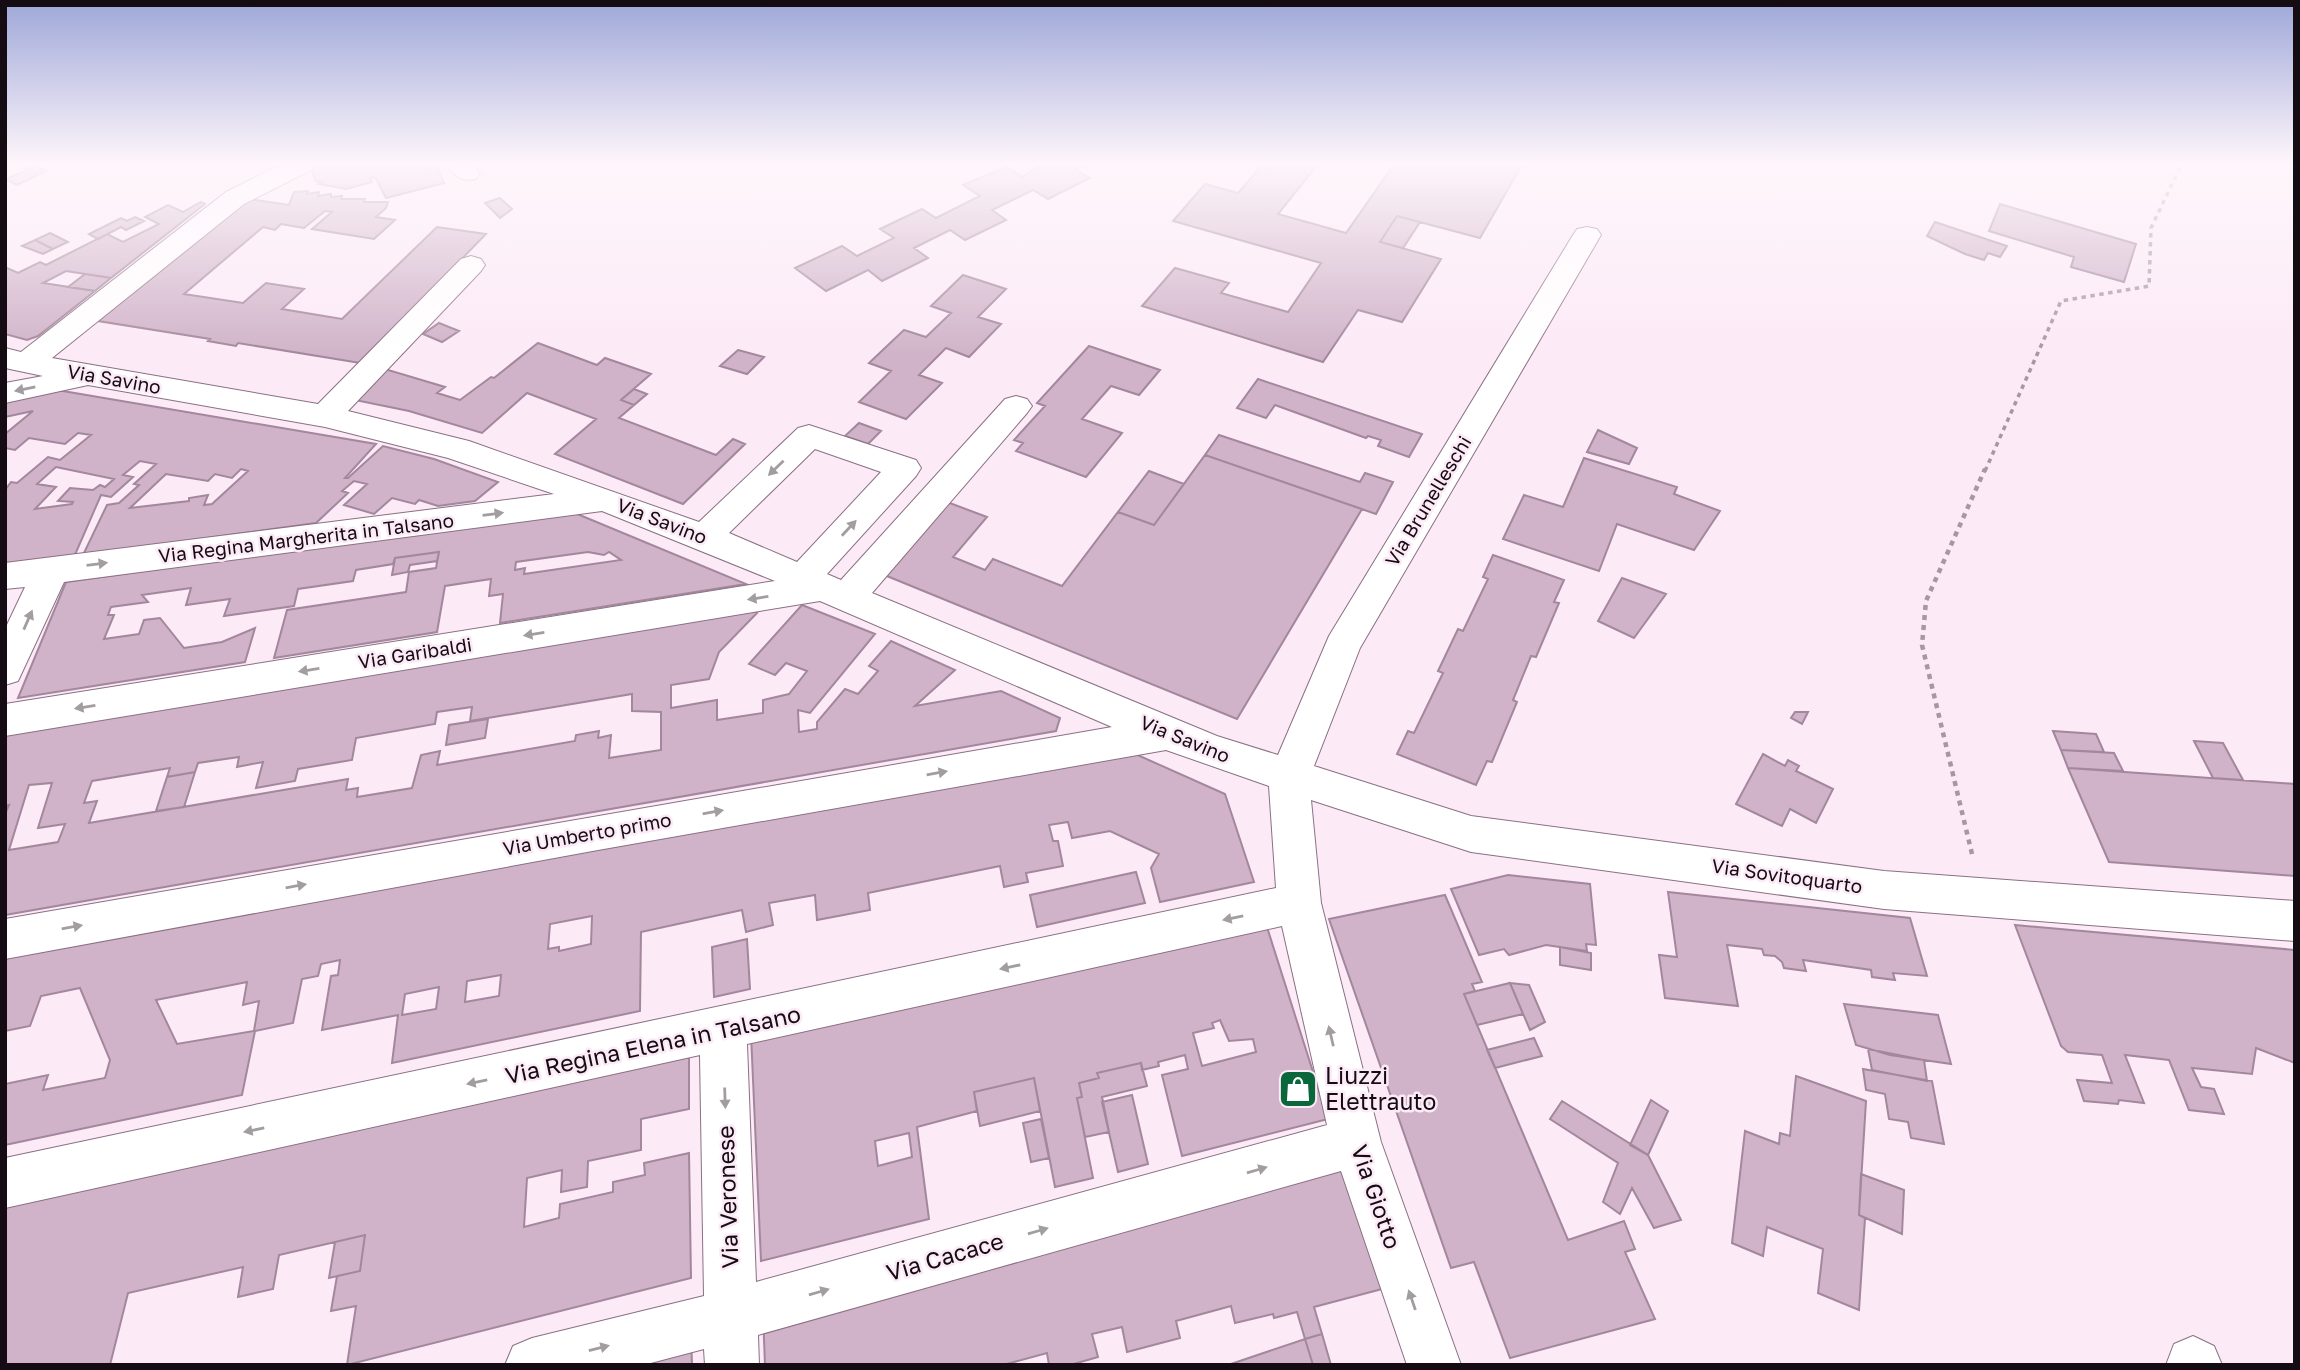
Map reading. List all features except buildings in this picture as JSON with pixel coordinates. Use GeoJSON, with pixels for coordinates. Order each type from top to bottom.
{"type":"FeatureCollection","features":[{"type":"Feature","properties":{"kind":"street"},"geometry":{"type":"LineString","coordinates":[[16,360],[196,227]]}},
{"type":"Feature","properties":{"kind":"street","name":"Via Brunelleschi"},"geometry":{"type":"LineString","coordinates":[[1289,778],[1342,646],[1587,234]]}},
{"type":"Feature","properties":{"kind":"street"},"geometry":{"type":"LineString","coordinates":[[325,416],[471,265]]}},
{"type":"Feature","properties":{"kind":"street","name":"Via Savino"},"geometry":{"type":"LineString","coordinates":[[16,360],[92,376],[325,416],[457,449],[704,537],[1169,733],[1289,778]]}},
{"type":"Feature","properties":{"kind":"street"},"geometry":{"type":"LineString","coordinates":[[5,393],[92,376]]}},
{"type":"Feature","properties":{"kind":"street"},"geometry":{"type":"LineString","coordinates":[[825,587],[1016,406]]}},
{"type":"Feature","properties":{"kind":"street"},"geometry":{"type":"LineString","coordinates":[[704,537],[809,436],[904,468],[825,587]]}},
{"type":"Feature","properties":{"kind":"street","name":"Via Regina Margherita in Talsano"},"geometry":{"type":"LineString","coordinates":[[5,576],[606,500]]}},
{"type":"Feature","properties":{"kind":"street"},"geometry":{"type":"LineString","coordinates":[[5,670],[51,570]]}},
{"type":"Feature","properties":{"kind":"street","name":"Via Garibaldi"},"geometry":{"type":"LineString","coordinates":[[5,720],[825,587]]}},
{"type":"Feature","properties":{"kind":"street","name":"Via Umberto primo"},"geometry":{"type":"LineString","coordinates":[[5,939],[1169,733]]}},
{"type":"Feature","properties":{"kind":"street","name":"Via Sovitoquarto"},"geometry":{"type":"LineString","coordinates":[[1289,778],[1471,834],[1884,890],[2295,921]]}},
{"type":"Feature","properties":{"kind":"street","name":"Via Giotto"},"geometry":{"type":"LineString","coordinates":[[1289,778],[1299,903],[1356,1142],[1434,1365]]}},
{"type":"Feature","properties":{"kind":"street","name":"Via Regina Elena in Talsano"},"geometry":{"type":"LineString","coordinates":[[5,1183],[723,1030],[1299,903]]}},
{"type":"Feature","properties":{"kind":"street","name":"Via Veronese"},"geometry":{"type":"LineString","coordinates":[[723,1030],[732,1340]]}},
{"type":"Feature","properties":{"kind":"street","name":"Via Cacace"},"geometry":{"type":"LineString","coordinates":[[533,1365],[732,1340],[1356,1142]]}},
{"type":"Feature","properties":{"kind":"path"},"geometry":{"type":"LineString","coordinates":[[1983,898],[1922,645],[1926,601],[2061,301],[2149,286],[2152,227]]}},
{"type":"Feature","properties":{"kind":"place","name":"Liuzzi Elettrauto"},"geometry":{"type":"Point","coordinates":[1298,1089]}}]}
